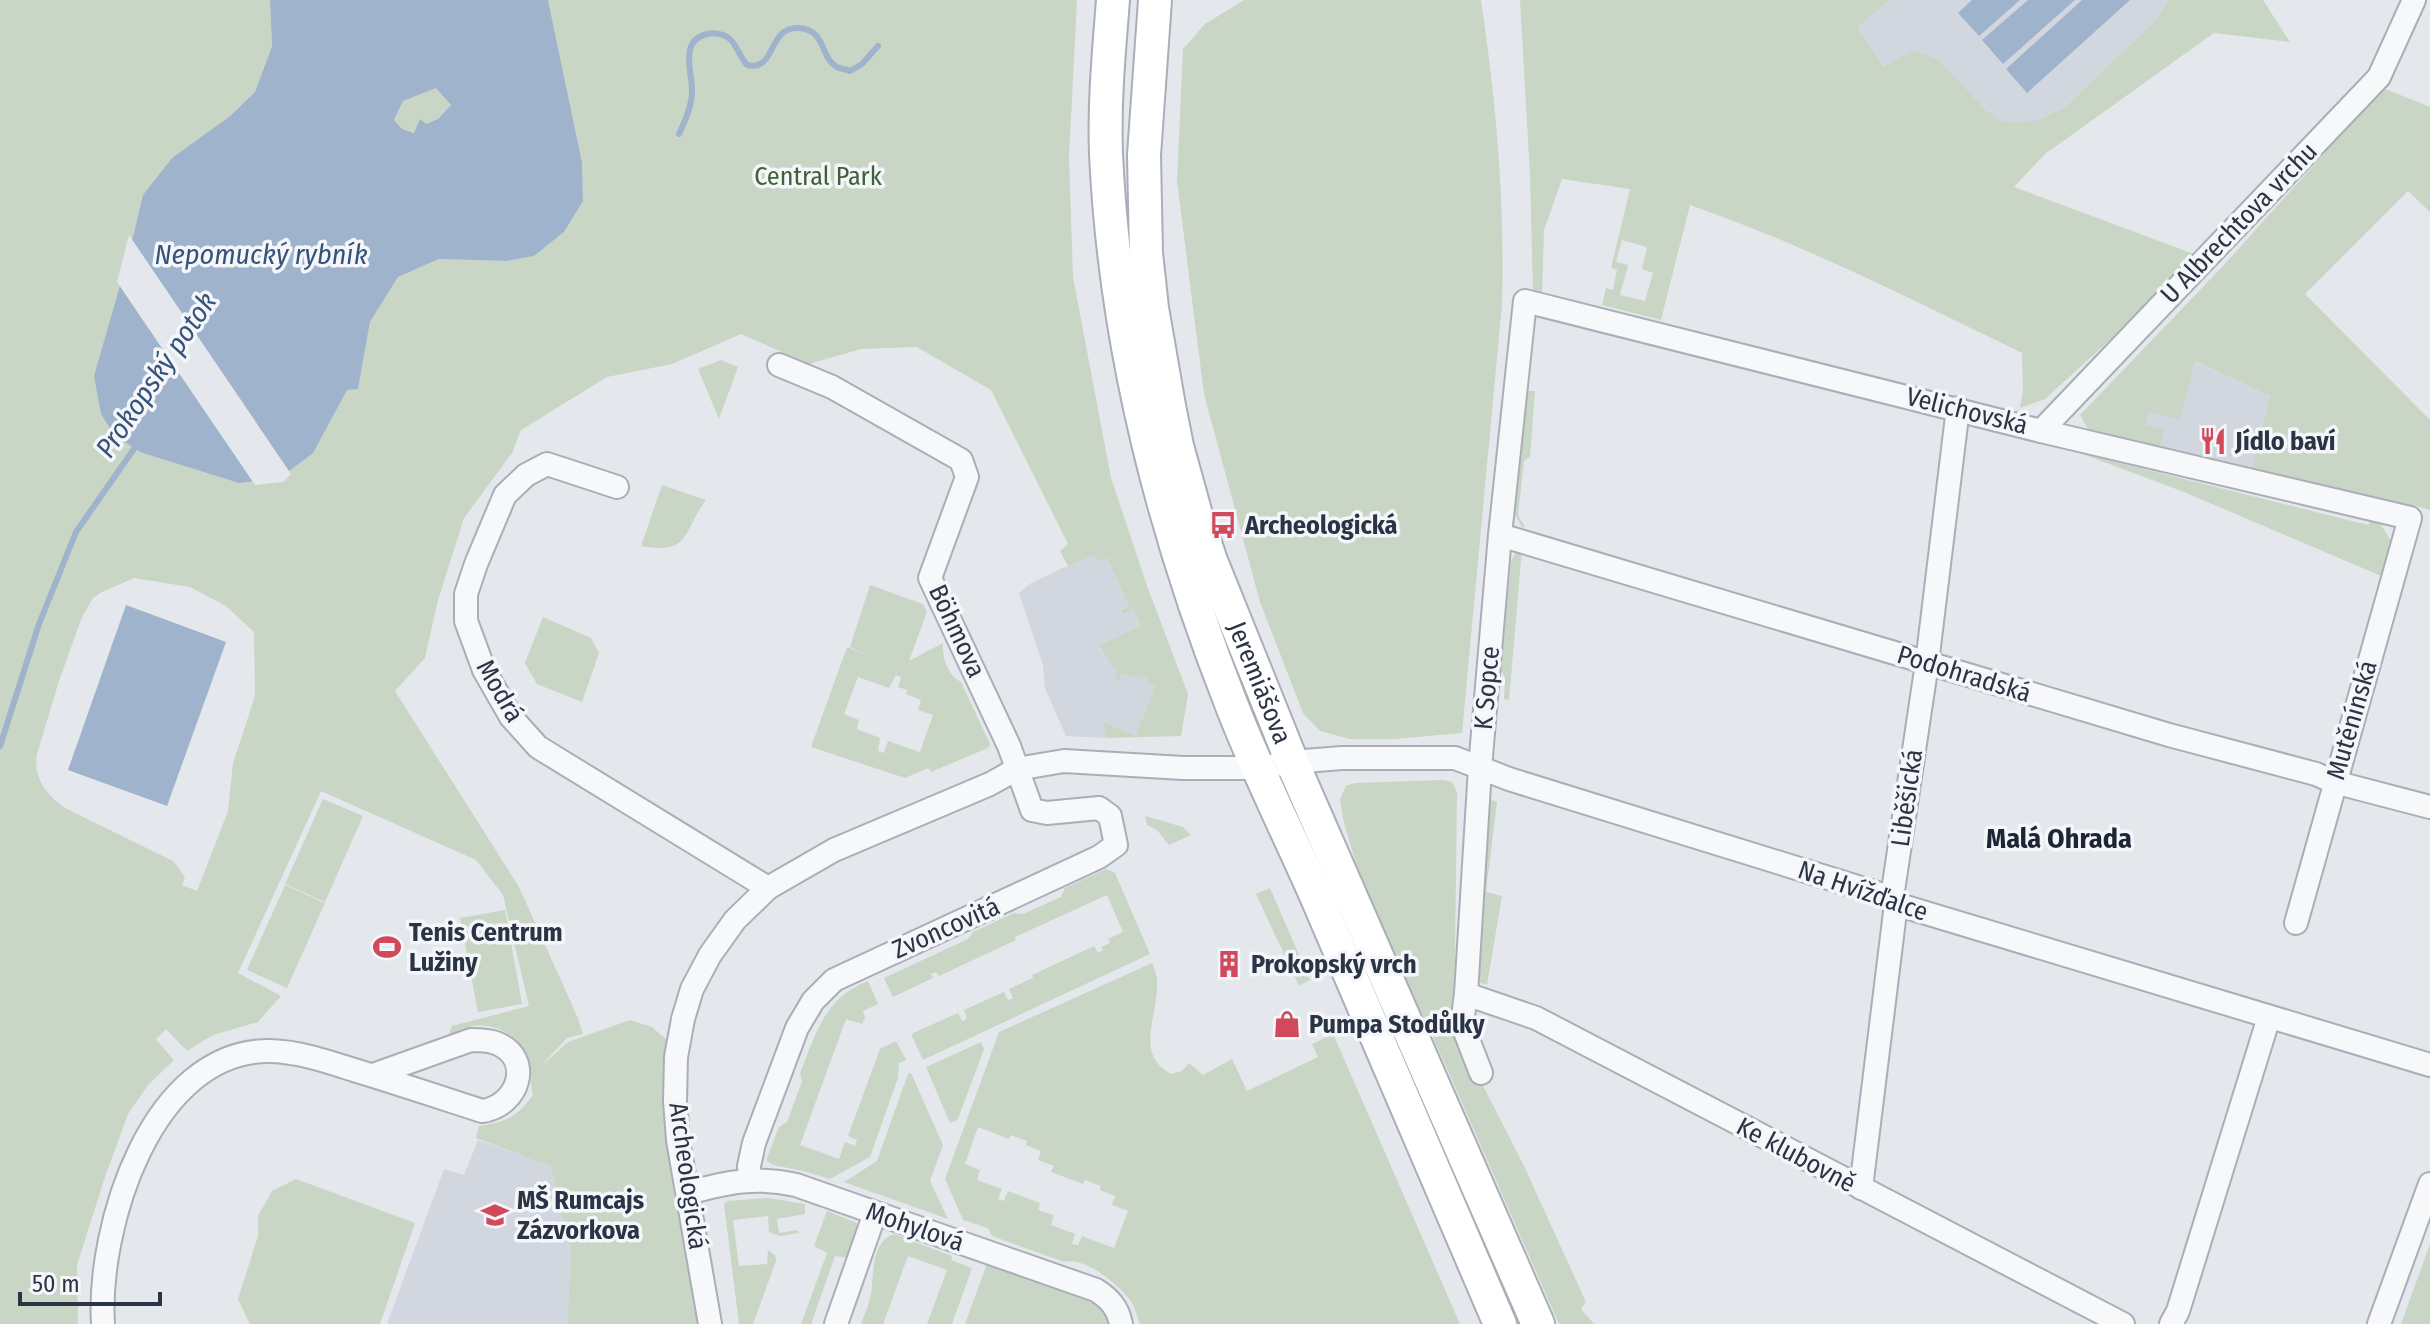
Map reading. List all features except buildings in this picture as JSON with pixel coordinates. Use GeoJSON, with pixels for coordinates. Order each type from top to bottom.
{"type":"FeatureCollection","features":[{"type":"Feature","properties":{"kind":"main road","name":"Jeremiášova"},"geometry":{"type":"LineString","coordinates":[[1113,0],[1106,151],[1116,270],[1133,380],[1154,473],[1179,559],[1232,706],[1500,1324]]}},
{"type":"Feature","properties":{"kind":"main road","name":"Jeremiášova"},"geometry":{"type":"LineString","coordinates":[[1155,0],[1144,155],[1146,253],[1152,308],[1177,446],[1211,561],[1292,762],[1538,1324]]}},
{"type":"Feature","properties":{"kind":"street","name":"U Albrechtova vrchu"},"geometry":{"type":"LineString","coordinates":[[2041,431],[2379,77],[2414,0]]}},
{"type":"Feature","properties":{"kind":"street","name":"Velichovská"},"geometry":{"type":"LineString","coordinates":[[1525,301],[2041,431],[2410,518]]}},
{"type":"Feature","properties":{"kind":"street","name":"K Sopce"},"geometry":{"type":"LineString","coordinates":[[1481,1073],[1462,1024],[1500,535],[1525,301]]}},
{"type":"Feature","properties":{"kind":"street","name":"Böhmova"},"geometry":{"type":"LineString","coordinates":[[779,365],[832,387],[961,460],[967,477],[930,578],[987,695],[1017,769]]}},
{"type":"Feature","properties":{"kind":"street","name":"Liběšická"},"geometry":{"type":"LineString","coordinates":[[1861,1188],[1896,904],[1893,891],[1927,663],[1958,408]]}},
{"type":"Feature","properties":{"kind":"street","name":"Modrá"},"geometry":{"type":"LineString","coordinates":[[617,487],[547,464],[526,475],[505,495],[466,594],[466,621],[484,670],[511,717],[538,747],[768,888]]}},
{"type":"Feature","properties":{"kind":"street","name":"Mutěnínská"},"geometry":{"type":"LineString","coordinates":[[2296,923],[2410,518]]}},
{"type":"Feature","properties":{"kind":"street","name":"Podohradská"},"geometry":{"type":"LineString","coordinates":[[1500,535],[2169,735],[2430,807]]}},
{"type":"Feature","properties":{"kind":"street","name":"Na Hvížďalce"},"geometry":{"type":"LineString","coordinates":[[1292,762],[1342,758],[1455,758],[1509,779],[1880,894],[1896,904],[2430,1065]]}},
{"type":"Feature","properties":{"kind":"street","name":"Archeologická"},"geometry":{"type":"LineString","coordinates":[[710,1324],[678,1140],[676,1057],[692,989],[710,955],[735,920],[768,888],[834,850],[990,784],[1017,769],[1064,761],[1183,768],[1259,768],[1292,762]]}},
{"type":"Feature","properties":{"kind":"street","name":"Zvoncovitá"},"geometry":{"type":"LineString","coordinates":[[750,1179],[749,1166],[754,1143],[797,1028],[813,1001],[834,980],[1099,857],[1116,845],[1110,816],[1099,808],[1047,813],[1032,810],[1017,769]]}},
{"type":"Feature","properties":{"kind":"street","name":"Ke klubovně"},"geometry":{"type":"LineString","coordinates":[[1466,994],[1536,1018],[2123,1324]]}},
{"type":"Feature","properties":{"kind":"street"},"geometry":{"type":"LineString","coordinates":[[2171,1324],[2178,1311],[2269,1017]]}},
{"type":"Feature","properties":{"kind":"street"},"geometry":{"type":"LineString","coordinates":[[103,1324],[102,1288],[106,1258],[112,1228],[135,1163],[152,1125],[168,1103],[220,1060],[268,1051],[300,1053],[482,1111],[505,1102],[517,1085],[518,1074],[517,1064],[506,1048],[491,1041],[471,1040],[373,1075]]}},
{"type":"Feature","properties":{"kind":"street","name":"Mohylová"},"geometry":{"type":"LineString","coordinates":[[688,1193],[750,1179],[796,1185],[1096,1290],[1109,1299],[1118,1311],[1121,1324]]}},
{"type":"Feature","properties":{"kind":"street"},"geometry":{"type":"LineString","coordinates":[[2379,1324],[2430,1184]]}},
{"type":"Feature","properties":{"kind":"street"},"geometry":{"type":"LineString","coordinates":[[836,1324],[875,1213]]}},
{"type":"Feature","properties":{"kind":"shaded area"},"geometry":{"type":"Polygon","coordinates":[[[1890,0],[2168,0],[2158,18],[2064,108],[2035,121],[2005,122],[1987,111],[1938,59],[1916,50],[1885,66],[1856,27],[1890,0]]]}},
{"type":"Feature","properties":{"kind":"shaded area"},"geometry":{"type":"Polygon","coordinates":[[[2194,361],[2270,396],[2251,471],[2160,448],[2145,425],[2149,411],[2180,418],[2194,361]]]}},
{"type":"Feature","properties":{"kind":"shaded area"},"geometry":{"type":"Polygon","coordinates":[[[1095,553],[1107,558],[1129,606],[1122,609],[1133,609],[1141,627],[1099,647],[1118,672],[1115,680],[1121,672],[1149,679],[1155,685],[1136,737],[1104,723],[1107,738],[1066,736],[1045,688],[1043,665],[1019,593],[1031,583],[1095,553]]]}},
{"type":"Feature","properties":{"kind":"shaded area","name":"MŠ Rumcajs Zázvorkova"},"geometry":{"type":"Polygon","coordinates":[[[478,1140],[551,1165],[571,1253],[567,1324],[387,1324],[444,1169],[464,1175],[478,1140]]]}},
{"type":"Feature","properties":{"kind":"green space","name":"Central Park"},"geometry":{"type":"Polygon","coordinates":[[[0,0],[270,0],[272,46],[255,92],[229,117],[114,435],[140,452],[280,478],[294,467],[347,390],[358,388],[370,322],[398,277],[439,259],[507,261],[534,256],[564,232],[583,201],[582,162],[548,0],[1077,0],[1069,157],[1073,277],[1111,478],[1188,694],[1181,736],[1107,738],[1103,722],[1136,736],[1155,685],[1148,679],[1122,673],[1118,681],[1115,680],[1117,672],[1099,646],[1141,626],[1133,609],[1123,614],[1121,610],[1129,606],[1107,558],[1099,561],[1095,554],[1068,566],[1060,551],[1068,544],[991,390],[917,347],[861,349],[809,364],[741,334],[672,364],[607,377],[521,430],[512,453],[464,518],[438,600],[425,658],[395,691],[519,887],[577,1016],[583,1034],[567,1038],[540,1067],[568,1042],[630,1020],[652,1027],[667,1040],[663,1090],[666,1142],[679,1210],[710,1324],[567,1324],[571,1253],[551,1166],[476,1138],[479,1126],[510,1118],[533,1095],[524,1050],[505,1032],[489,1026],[472,1026],[448,1036],[452,1026],[529,1006],[503,895],[476,860],[321,791],[238,973],[281,996],[258,1022],[213,1035],[187,1051],[166,1029],[156,1039],[174,1060],[148,1085],[128,1114],[105,1177],[77,1265],[78,1324],[0,1324],[0,0]],[[134,578],[93,598],[82,617],[59,681],[36,763],[42,785],[58,803],[173,861],[185,877],[182,885],[197,891],[228,811],[233,763],[255,696],[254,632],[226,606],[190,587],[134,578]]]}},
{"type":"Feature","properties":{"kind":"green space"},"geometry":{"type":"Polygon","coordinates":[[[1244,0],[1481,0],[1498,152],[1502,304],[1462,733],[1395,739],[1350,739],[1320,731],[1303,713],[1260,602],[1204,394],[1177,181],[1183,49],[1205,24],[1244,0]]]}},
{"type":"Feature","properties":{"kind":"green space"},"geometry":{"type":"Polygon","coordinates":[[[1520,0],[1890,0],[1857,27],[1884,66],[1915,50],[1938,59],[1987,111],[2005,122],[2035,121],[2064,108],[2158,18],[2168,0],[2263,0],[2290,42],[2214,33],[2045,154],[2014,187],[2194,254],[2123,328],[2045,399],[2020,408],[2022,353],[1817,255],[1690,205],[1661,320],[1602,305],[1606,288],[1613,290],[1617,270],[1611,268],[1630,189],[1562,179],[1544,230],[1542,296],[1533,293],[1520,0]],[[1622,240],[1616,262],[1628,265],[1620,295],[1645,301],[1653,273],[1642,269],[1647,247],[1622,240]]]}},
{"type":"Feature","properties":{"kind":"green space"},"geometry":{"type":"Polygon","coordinates":[[[436,87],[451,105],[438,119],[415,133],[402,130],[394,120],[403,101],[436,87]]]}},
{"type":"Feature","properties":{"kind":"green space"},"geometry":{"type":"Polygon","coordinates":[[[2383,88],[2430,107],[2430,212],[2408,191],[2305,294],[2430,420],[2430,510],[2251,471],[2270,396],[2195,361],[2180,419],[2149,412],[2146,425],[2164,429],[2160,448],[2089,431],[2080,415],[2224,265],[2383,88]]]}},
{"type":"Feature","properties":{"kind":"green space"},"geometry":{"type":"Polygon","coordinates":[[[721,360],[738,367],[719,419],[698,369],[721,360]]]}},
{"type":"Feature","properties":{"kind":"green space"},"geometry":{"type":"Polygon","coordinates":[[[1528,391],[1535,391],[1530,457],[1524,461],[1518,515],[1524,530],[1515,515],[1528,391]]]}},
{"type":"Feature","properties":{"kind":"green space"},"geometry":{"type":"Polygon","coordinates":[[[2080,453],[2368,525],[2370,521],[2380,523],[2393,545],[2386,578],[2184,492],[2080,453]]]}},
{"type":"Feature","properties":{"kind":"green space"},"geometry":{"type":"Polygon","coordinates":[[[662,485],[706,500],[677,544],[657,548],[641,546],[662,485]]]}},
{"type":"Feature","properties":{"kind":"green space"},"geometry":{"type":"Polygon","coordinates":[[[1522,550],[1509,700],[1504,699],[1505,678],[1501,670],[1511,561],[1522,550]]]}},
{"type":"Feature","properties":{"kind":"green space"},"geometry":{"type":"Polygon","coordinates":[[[870,585],[923,604],[927,612],[909,661],[943,643],[946,665],[961,682],[990,744],[988,748],[931,772],[928,768],[905,778],[811,747],[847,647],[866,654],[850,647],[870,585]],[[896,675],[889,688],[858,677],[844,714],[859,720],[857,729],[880,738],[878,751],[884,753],[888,741],[920,752],[933,715],[918,710],[921,700],[898,687],[901,677],[896,675]]]}},
{"type":"Feature","properties":{"kind":"green space"},"geometry":{"type":"Polygon","coordinates":[[[543,617],[591,638],[599,653],[582,702],[537,684],[525,663],[543,617]]]}},
{"type":"Feature","properties":{"kind":"green space"},"geometry":{"type":"Polygon","coordinates":[[[1452,782],[1457,792],[1454,1032],[1469,1076],[1478,1076],[1524,1166],[1586,1302],[1581,1309],[1594,1324],[1559,1324],[1362,883],[1344,823],[1340,799],[1346,786],[1355,783],[1452,782]]]}},
{"type":"Feature","properties":{"kind":"green space"},"geometry":{"type":"Polygon","coordinates":[[[323,799],[363,816],[325,902],[285,884],[323,799]]]}},
{"type":"Feature","properties":{"kind":"green space"},"geometry":{"type":"Polygon","coordinates":[[[1492,800],[1497,802],[1486,892],[1502,896],[1487,985],[1472,980],[1486,804],[1492,800]]]}},
{"type":"Feature","properties":{"kind":"green space"},"geometry":{"type":"Polygon","coordinates":[[[1145,816],[1183,827],[1191,835],[1169,845],[1157,830],[1147,825],[1145,816]]]}},
{"type":"Feature","properties":{"kind":"green space"},"geometry":{"type":"Polygon","coordinates":[[[1106,869],[1115,873],[1150,954],[923,1060],[911,1034],[958,1013],[962,1021],[967,1019],[964,1010],[1004,992],[1008,1000],[1013,998],[1009,989],[1033,978],[1032,975],[1094,946],[1098,953],[1103,950],[1101,947],[1110,943],[1108,939],[1123,932],[1107,895],[939,976],[936,972],[931,974],[933,978],[893,997],[884,978],[968,939],[973,932],[1014,913],[1023,914],[1061,897],[1065,888],[1106,869]]]}},
{"type":"Feature","properties":{"kind":"green space"},"geometry":{"type":"Polygon","coordinates":[[[285,885],[325,903],[287,988],[247,970],[285,885]]]}},
{"type":"Feature","properties":{"kind":"green space"},"geometry":{"type":"Polygon","coordinates":[[[1270,888],[1310,980],[1299,986],[1256,894],[1270,888]]]}},
{"type":"Feature","properties":{"kind":"green space"},"geometry":{"type":"Polygon","coordinates":[[[505,910],[522,1004],[478,1012],[460,918],[505,910]]]}},
{"type":"Feature","properties":{"kind":"green space"},"geometry":{"type":"Polygon","coordinates":[[[1152,963],[1157,994],[1151,1045],[1153,1056],[1160,1066],[1172,1074],[1182,1071],[1189,1063],[1203,1075],[1232,1059],[1247,1091],[1318,1057],[1312,1044],[1334,1036],[1460,1324],[1140,1324],[1125,1294],[1091,1267],[1072,1261],[1064,1262],[992,1236],[988,1228],[963,1220],[945,1179],[999,1032],[1152,963]],[[978,1127],[965,1164],[980,1170],[977,1180],[1002,1189],[998,1199],[1004,1201],[1008,1191],[1040,1203],[1038,1210],[1054,1215],[1051,1225],[1075,1234],[1072,1244],[1078,1245],[1082,1236],[1114,1248],[1128,1211],[1112,1205],[1115,1196],[1085,1180],[1083,1184],[1051,1172],[1054,1166],[1038,1160],[1041,1151],[1011,1135],[1009,1139],[978,1127]]]}},
{"type":"Feature","properties":{"kind":"green space"},"geometry":{"type":"Polygon","coordinates":[[[868,981],[878,1004],[863,1011],[865,1018],[862,1024],[846,1019],[800,1145],[839,1159],[845,1142],[855,1146],[857,1140],[848,1136],[880,1049],[896,1041],[906,1060],[899,1063],[898,1078],[870,1157],[830,1179],[773,1165],[767,1158],[779,1127],[787,1122],[802,1082],[800,1073],[817,1031],[831,1007],[841,997],[868,981]]]}},
{"type":"Feature","properties":{"kind":"green space"},"geometry":{"type":"Polygon","coordinates":[[[981,1042],[984,1049],[959,1116],[950,1123],[926,1067],[981,1042]]]}},
{"type":"Feature","properties":{"kind":"green space"},"geometry":{"type":"Polygon","coordinates":[[[911,1073],[943,1145],[930,1181],[948,1219],[844,1182],[877,1161],[908,1074],[911,1073]]]}},
{"type":"Feature","properties":{"kind":"green space"},"geometry":{"type":"Polygon","coordinates":[[[296,1179],[415,1223],[380,1324],[250,1324],[238,1299],[258,1236],[258,1216],[272,1191],[296,1179]]]}},
{"type":"Feature","properties":{"kind":"green space"},"geometry":{"type":"Polygon","coordinates":[[[768,1198],[805,1204],[805,1214],[777,1219],[779,1233],[798,1230],[799,1233],[780,1236],[769,1232],[768,1216],[733,1220],[739,1266],[767,1264],[768,1250],[775,1255],[776,1261],[753,1324],[739,1324],[724,1204],[727,1201],[768,1198]]]}},
{"type":"Feature","properties":{"kind":"green space"},"geometry":{"type":"Polygon","coordinates":[[[827,1211],[857,1223],[857,1239],[850,1258],[835,1256],[811,1324],[801,1324],[827,1253],[814,1246],[827,1211]]]}},
{"type":"Feature","properties":{"kind":"green space"},"geometry":{"type":"Polygon","coordinates":[[[894,1234],[952,1256],[951,1260],[972,1268],[952,1324],[927,1324],[947,1270],[908,1256],[883,1324],[861,1324],[870,1299],[877,1253],[880,1245],[894,1234]]]}},
{"type":"Feature","properties":{"kind":"green space"},"geometry":{"type":"Polygon","coordinates":[[[2430,1244],[2430,1324],[2401,1324],[2430,1244]]]}},
{"type":"Feature","properties":{"kind":"green space"},"geometry":{"type":"Polygon","coordinates":[[[988,1261],[1090,1298],[1112,1319],[1112,1324],[965,1324],[988,1261]]]}},
{"type":"Feature","properties":{"kind":"water","name":"Nepomucký rybník"},"geometry":{"type":"Polygon","coordinates":[[[270,0],[548,0],[582,162],[583,201],[564,232],[534,256],[507,261],[439,259],[398,277],[370,322],[358,389],[347,390],[313,453],[280,478],[239,483],[140,452],[114,435],[101,414],[94,376],[143,195],[172,158],[229,117],[255,92],[272,46],[270,0]],[[436,88],[403,101],[394,120],[402,129],[414,133],[420,119],[426,124],[438,119],[451,105],[436,88]]]}},
{"type":"Feature","properties":{"kind":"water"},"geometry":{"type":"Polygon","coordinates":[[[1972,0],[2020,0],[1979,36],[1958,13],[1972,0]]]}},
{"type":"Feature","properties":{"kind":"water"},"geometry":{"type":"Polygon","coordinates":[[[2028,0],[2075,0],[2003,64],[1982,40],[2028,0]]]}},
{"type":"Feature","properties":{"kind":"water"},"geometry":{"type":"Polygon","coordinates":[[[2082,0],[2130,0],[2027,93],[2006,69],[2082,0]]]}},
{"type":"Feature","properties":{"kind":"water"},"geometry":{"type":"Polygon","coordinates":[[[126,605],[226,642],[167,806],[68,770],[126,605]]]}},
{"type":"Feature","properties":{"kind":"pier"},"geometry":{"type":"Polygon","coordinates":[[[129,235],[291,474],[283,482],[255,485],[117,282],[129,235]]]}},
{"type":"Feature","properties":{"kind":"waterway"},"geometry":{"type":"LineString","coordinates":[[679,134],[691,99],[690,50],[698,38],[710,33],[725,36],[747,65],[757,65],[768,56],[782,34],[799,28],[808,30],[819,39],[831,63],[850,71],[862,64],[878,46]]}},
{"type":"Feature","properties":{"kind":"waterway","name":"Prokopský potok"},"geometry":{"type":"LineString","coordinates":[[0,746],[39,624],[76,532],[138,443]]}},
{"type":"Feature","properties":{"kind":"place","name":"Jídlo baví"},"geometry":{"type":"Point","coordinates":[2213,441]}},
{"type":"Feature","properties":{"kind":"place","name":"Archeologická"},"geometry":{"type":"Point","coordinates":[1223,525]}},
{"type":"Feature","properties":{"kind":"place","name":"Tenis Centrum Lužiny"},"geometry":{"type":"Point","coordinates":[387,947]}},
{"type":"Feature","properties":{"kind":"place","name":"Prokopský vrch"},"geometry":{"type":"Point","coordinates":[1229,964]}},
{"type":"Feature","properties":{"kind":"place","name":"Pumpa Stodůlky"},"geometry":{"type":"Point","coordinates":[1287,1024]}},
{"type":"Feature","properties":{"kind":"place","name":"MŠ Rumcajs Zázvorkova"},"geometry":{"type":"Point","coordinates":[495,1215]}},
{"type":"Feature","properties":{"kind":"district","name":"Malá Ohrada"},"geometry":{"type":"Point","coordinates":[2059,838]}}]}
